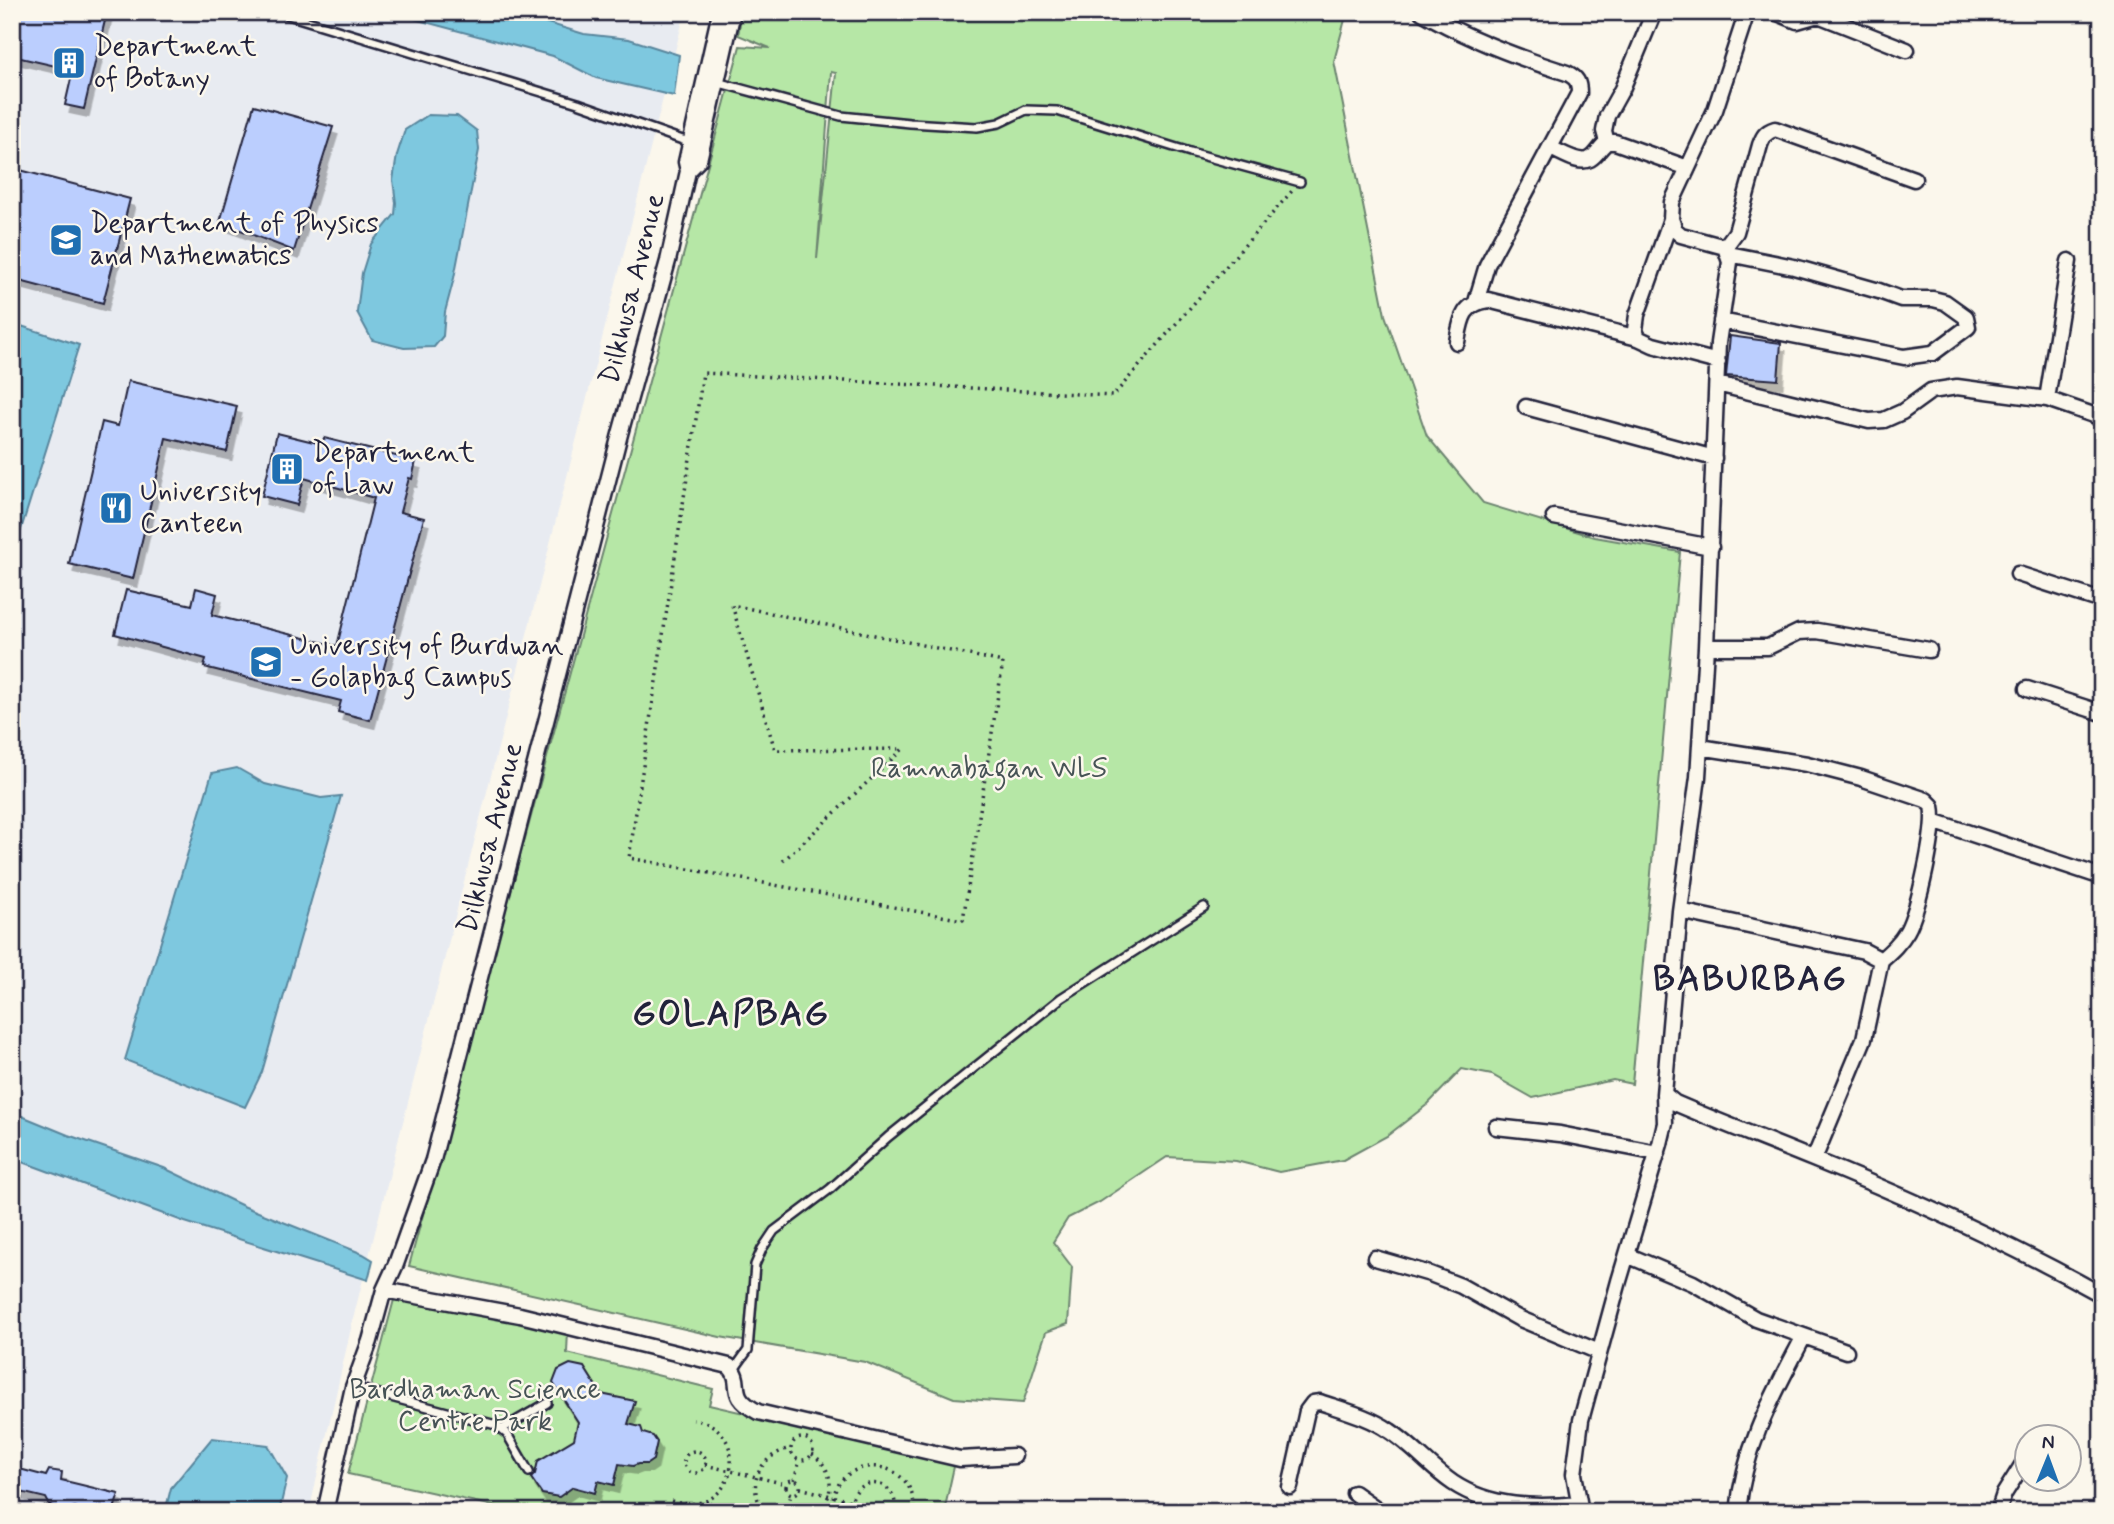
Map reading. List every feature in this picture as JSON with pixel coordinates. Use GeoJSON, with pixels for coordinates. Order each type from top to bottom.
{"type":"FeatureCollection","features":[{"type":"Feature","properties":{"kind":"street","name":"Dilkhusa Avenue"},"geometry":{"type":"LineString","coordinates":[[688,170],[699,160],[720,12]]}},
{"type":"Feature","properties":{"kind":"street","name":"Dilkhusa Avenue"},"geometry":{"type":"LineString","coordinates":[[325,1512],[353,1387],[370,1341],[384,1290],[433,1160],[620,434],[668,261],[688,170],[686,162],[733,12]]}},
{"type":"Feature","properties":{"kind":"street"},"geometry":{"type":"LineString","coordinates":[[1422,12],[1451,29],[1509,54],[1575,77],[1579,83],[1579,93],[1487,265],[1476,302]]}},
{"type":"Feature","properties":{"kind":"street"},"geometry":{"type":"LineString","coordinates":[[1607,142],[1604,131],[1607,116],[1622,89],[1654,12]]}},
{"type":"Feature","properties":{"kind":"street"},"geometry":{"type":"LineString","coordinates":[[1638,338],[1635,330],[1637,316],[1671,219],[1672,202],[1715,110],[1747,12]]}},
{"type":"Feature","properties":{"kind":"street"},"geometry":{"type":"LineString","coordinates":[[1775,12],[1797,21],[1818,15],[1907,50]]}},
{"type":"Feature","properties":{"kind":"street"},"geometry":{"type":"LineString","coordinates":[[1290,1487],[1307,1411],[1313,1403],[1320,1402],[1390,1430],[1454,1484],[1482,1497],[1508,1504],[1541,1508],[1580,1508],[1574,1474],[1581,1420],[1665,1123],[1664,1094],[1680,911],[1700,747],[1718,362],[1730,262],[1727,251],[1736,232],[1763,136],[1774,129],[1914,179]]}},
{"type":"Feature","properties":{"kind":"street"},"geometry":{"type":"LineString","coordinates":[[1550,148],[1586,161],[1607,142],[1615,142],[1688,168]]}},
{"type":"Feature","properties":{"kind":"street"},"geometry":{"type":"LineString","coordinates":[[1671,219],[1675,230],[1681,235],[1727,251],[1880,290],[1901,299],[1933,299],[1945,302],[1966,317],[1968,327],[1933,353],[1904,357],[1721,321]]}},
{"type":"Feature","properties":{"kind":"street"},"geometry":{"type":"LineString","coordinates":[[2047,399],[2069,261]]}},
{"type":"Feature","properties":{"kind":"street"},"geometry":{"type":"LineString","coordinates":[[1457,342],[1464,312],[1476,302],[1488,300],[1638,338],[1653,345],[1718,362]]}},
{"type":"Feature","properties":{"kind":"street"},"geometry":{"type":"LineString","coordinates":[[1717,384],[1869,421],[1884,420],[1902,412],[1931,391],[1957,387],[2047,399],[2102,418]]}},
{"type":"Feature","properties":{"kind":"street"},"geometry":{"type":"LineString","coordinates":[[1526,407],[1714,458]]}},
{"type":"Feature","properties":{"kind":"street"},"geometry":{"type":"LineString","coordinates":[[1554,517],[1711,547]]}},
{"type":"Feature","properties":{"kind":"street"},"geometry":{"type":"LineString","coordinates":[[2018,574],[2102,601]]}},
{"type":"Feature","properties":{"kind":"street"},"geometry":{"type":"LineString","coordinates":[[1706,647],[1768,647],[1800,632],[1817,631],[1929,650]]}},
{"type":"Feature","properties":{"kind":"street"},"geometry":{"type":"LineString","coordinates":[[2027,689],[2102,713]]}},
{"type":"Feature","properties":{"kind":"street"},"geometry":{"type":"LineString","coordinates":[[1700,747],[1807,764],[1861,778],[1926,800],[1932,806],[1933,821],[1914,915],[1897,946],[1881,960],[1864,1039],[1814,1159]]}},
{"type":"Feature","properties":{"kind":"street"},"geometry":{"type":"LineString","coordinates":[[1933,821],[2102,877]]}},
{"type":"Feature","properties":{"kind":"street"},"geometry":{"type":"LineString","coordinates":[[1680,911],[1864,951],[1881,960]]}},
{"type":"Feature","properties":{"kind":"street"},"geometry":{"type":"LineString","coordinates":[[1664,1094],[1675,1104],[1814,1159],[2005,1244],[2102,1294]]}},
{"type":"Feature","properties":{"kind":"street"},"geometry":{"type":"LineString","coordinates":[[1496,1127],[1560,1134],[1658,1153]]}},
{"type":"Feature","properties":{"kind":"street"},"geometry":{"type":"LineString","coordinates":[[1627,1255],[1693,1283],[1756,1319],[1846,1351]]}},
{"type":"Feature","properties":{"kind":"street"},"geometry":{"type":"LineString","coordinates":[[1376,1258],[1461,1286],[1518,1318],[1599,1352]]}},
{"type":"Feature","properties":{"kind":"street"},"geometry":{"type":"LineString","coordinates":[[384,1290],[520,1315],[729,1366],[733,1371],[738,1397],[744,1405],[758,1412],[960,1459],[1014,1456]]}},
{"type":"Feature","properties":{"kind":"street"},"geometry":{"type":"LineString","coordinates":[[1738,1512],[1746,1460],[1755,1433],[1804,1336]]}},
{"type":"Feature","properties":{"kind":"street"},"geometry":{"type":"LineString","coordinates":[[1998,1512],[2012,1481]]}},
{"type":"Feature","properties":{"kind":"street"},"geometry":{"type":"LineString","coordinates":[[1354,1493],[1381,1512]]}},
{"type":"Feature","properties":{"kind":"lane"},"geometry":{"type":"LineString","coordinates":[[278,12],[578,103],[691,143]]}},
{"type":"Feature","properties":{"kind":"lane"},"geometry":{"type":"LineString","coordinates":[[710,81],[841,116],[910,123],[977,127],[999,123],[1026,110],[1057,111],[1300,182]]}},
{"type":"Feature","properties":{"kind":"lane"},"geometry":{"type":"LineString","coordinates":[[733,1371],[748,1350],[755,1265],[774,1231],[830,1189],[888,1138],[1061,998],[1204,907]]}},
{"type":"Feature","properties":{"kind":"lane"},"geometry":{"type":"LineString","coordinates":[[353,1387],[502,1429],[528,1472]]}},
{"type":"Feature","properties":{"kind":"lane"},"geometry":{"type":"LineString","coordinates":[[502,1429],[547,1403]]}},
{"type":"Feature","properties":{"kind":"path"},"geometry":{"type":"LineString","coordinates":[[783,861],[903,749],[775,750],[732,606],[1003,662],[963,920],[629,858],[703,373],[1113,397],[1300,182]]}},
{"type":"Feature","properties":{"kind":"path"},"geometry":{"type":"LineString","coordinates":[[671,1501],[692,1504],[708,1500],[725,1486],[731,1470],[731,1452],[725,1439],[712,1426],[693,1420]]}},
{"type":"Feature","properties":{"kind":"path"},"geometry":{"type":"LineString","coordinates":[[765,1512],[757,1499],[756,1477],[760,1468],[770,1457],[791,1448],[796,1440],[804,1438],[811,1443],[812,1454],[828,1472],[832,1512]]}},
{"type":"Feature","properties":{"kind":"path"},"geometry":{"type":"LineString","coordinates":[[791,1448],[793,1455],[800,1460],[812,1454]]}},
{"type":"Feature","properties":{"kind":"path"},"geometry":{"type":"LineString","coordinates":[[695,1451],[704,1457],[705,1465],[702,1470],[693,1473],[685,1468],[684,1459],[695,1451]]}},
{"type":"Feature","properties":{"kind":"path"},"geometry":{"type":"LineString","coordinates":[[794,1480],[800,1460]]}},
{"type":"Feature","properties":{"kind":"path"},"geometry":{"type":"LineString","coordinates":[[705,1465],[786,1485]]}},
{"type":"Feature","properties":{"kind":"path"},"geometry":{"type":"LineString","coordinates":[[820,1512],[839,1484],[850,1473],[866,1466],[881,1467],[897,1474],[907,1484],[914,1499],[914,1512]]}},
{"type":"Feature","properties":{"kind":"path"},"geometry":{"type":"LineString","coordinates":[[791,1494],[786,1490],[789,1480],[798,1482],[800,1488]]}},
{"type":"Feature","properties":{"kind":"path"},"geometry":{"type":"LineString","coordinates":[[851,1512],[850,1502],[855,1492],[861,1487],[878,1484],[886,1487],[894,1496],[895,1512]]}},
{"type":"Feature","properties":{"kind":"path"},"geometry":{"type":"LineString","coordinates":[[800,1488],[850,1502]]}},
{"type":"Feature","properties":{"kind":"path"},"geometry":{"type":"LineString","coordinates":[[791,1494],[800,1488]]}},
{"type":"Feature","properties":{"kind":"path"},"geometry":{"type":"LineString","coordinates":[[786,1512],[791,1494]]}},
{"type":"Feature","properties":{"kind":"shaded area","name":"University of Burdwan - Golapbag Campus"},"geometry":{"type":"Polygon","coordinates":[[[12,12],[685,12],[355,1311],[309,1512],[12,1512],[12,12]]]}},
{"type":"Feature","properties":{"kind":"green space","name":"Ramnabagan WLS"},"geometry":{"type":"Polygon","coordinates":[[[742,12],[1347,12],[1334,61],[1385,315],[1427,436],[1483,503],[1595,537],[1680,552],[1632,1084],[1613,1080],[1533,1098],[1492,1075],[1462,1069],[1428,1104],[1387,1136],[1343,1160],[1279,1172],[1236,1161],[1167,1157],[1100,1202],[1068,1218],[1053,1242],[1072,1267],[1068,1324],[1046,1332],[1023,1403],[954,1398],[865,1362],[720,1337],[409,1266],[740,46],[770,48],[738,35],[742,12]],[[831,72],[817,259],[836,73],[831,72]]]}},
{"type":"Feature","properties":{"kind":"green space","name":"Bardhaman Science Centre Park"},"geometry":{"type":"Polygon","coordinates":[[[396,1292],[568,1330],[567,1353],[713,1389],[709,1405],[955,1462],[944,1512],[521,1512],[348,1474],[396,1292]]]}},
{"type":"Feature","properties":{"kind":"water"},"geometry":{"type":"Polygon","coordinates":[[[388,12],[511,12],[584,34],[629,39],[679,55],[674,96],[596,78],[553,56],[388,12]]]}},
{"type":"Feature","properties":{"kind":"water"},"geometry":{"type":"Polygon","coordinates":[[[428,115],[457,116],[477,131],[479,150],[445,312],[443,336],[434,347],[404,348],[372,340],[357,312],[362,273],[371,244],[395,214],[393,180],[405,130],[428,115]]]}},
{"type":"Feature","properties":{"kind":"water"},"geometry":{"type":"Polygon","coordinates":[[[12,323],[79,345],[12,558],[12,323]]]}},
{"type":"Feature","properties":{"kind":"water"},"geometry":{"type":"Polygon","coordinates":[[[237,768],[265,784],[321,798],[341,796],[262,1072],[245,1107],[125,1060],[212,773],[237,768]]]}},
{"type":"Feature","properties":{"kind":"water"},"geometry":{"type":"Polygon","coordinates":[[[12,1112],[68,1135],[164,1168],[243,1206],[363,1254],[373,1260],[368,1280],[185,1222],[12,1158],[12,1112]]]}},
{"type":"Feature","properties":{"kind":"water"},"geometry":{"type":"Polygon","coordinates":[[[212,1438],[268,1445],[287,1478],[279,1512],[165,1512],[171,1488],[212,1438]]]}},
{"type":"Feature","properties":{"kind":"building","name":"Department of Botany"},"geometry":{"type":"Polygon","coordinates":[[[12,12],[107,12],[84,109],[65,105],[73,70],[12,56],[12,12]]]}},
{"type":"Feature","properties":{"kind":"building"},"geometry":{"type":"Polygon","coordinates":[[[254,105],[333,127],[294,251],[220,222],[254,105]]]}},
{"type":"Feature","properties":{"kind":"building","name":"Department of Physics and Mathematics"},"geometry":{"type":"Polygon","coordinates":[[[20,170],[130,199],[103,303],[12,279],[12,187],[16,188],[20,170]]]}},
{"type":"Feature","properties":{"kind":"building"},"geometry":{"type":"Polygon","coordinates":[[[1730,336],[1781,343],[1778,380],[1726,376],[1730,336]]]}},
{"type":"Feature","properties":{"kind":"building","name":"University Canteen"},"geometry":{"type":"Polygon","coordinates":[[[128,381],[237,406],[227,452],[166,438],[133,579],[69,564],[102,422],[118,426],[128,381]]]}},
{"type":"Feature","properties":{"kind":"building"},"geometry":{"type":"Polygon","coordinates":[[[277,433],[322,444],[324,438],[416,461],[400,512],[424,518],[370,720],[338,712],[341,701],[204,667],[206,659],[115,634],[126,590],[192,605],[196,588],[217,594],[212,615],[337,646],[374,498],[304,478],[297,505],[262,496],[277,433]]]}},
{"type":"Feature","properties":{"kind":"building"},"geometry":{"type":"Polygon","coordinates":[[[570,1364],[584,1367],[601,1394],[635,1401],[628,1424],[641,1427],[643,1433],[653,1436],[657,1442],[653,1460],[647,1464],[619,1464],[614,1485],[598,1481],[595,1493],[573,1487],[559,1497],[542,1494],[531,1478],[535,1474],[538,1461],[574,1439],[578,1422],[553,1383],[558,1370],[570,1364]]]}},
{"type":"Feature","properties":{"kind":"building"},"geometry":{"type":"Polygon","coordinates":[[[12,1467],[46,1476],[49,1470],[62,1472],[61,1480],[119,1494],[113,1512],[89,1512],[75,1507],[60,1511],[49,1504],[46,1498],[12,1490],[12,1467]]]}},
{"type":"Feature","properties":{"kind":"place","name":"Department of Botany"},"geometry":{"type":"Point","coordinates":[69,63]}},
{"type":"Feature","properties":{"kind":"place","name":"Department of Physics and Mathematics"},"geometry":{"type":"Point","coordinates":[66,240]}},
{"type":"Feature","properties":{"kind":"place","name":"Department of Law"},"geometry":{"type":"Point","coordinates":[287,469]}},
{"type":"Feature","properties":{"kind":"place","name":"University Canteen"},"geometry":{"type":"Point","coordinates":[116,508]}},
{"type":"Feature","properties":{"kind":"place","name":"University of Burdwan - Golapbag Campus"},"geometry":{"type":"Point","coordinates":[266,662]}},
{"type":"Feature","properties":{"kind":"district","name":"BABURBAG"},"geometry":{"type":"Point","coordinates":[1750,980]}},
{"type":"Feature","properties":{"kind":"district","name":"GOLAPBAG"},"geometry":{"type":"Point","coordinates":[731,1015]}}]}
